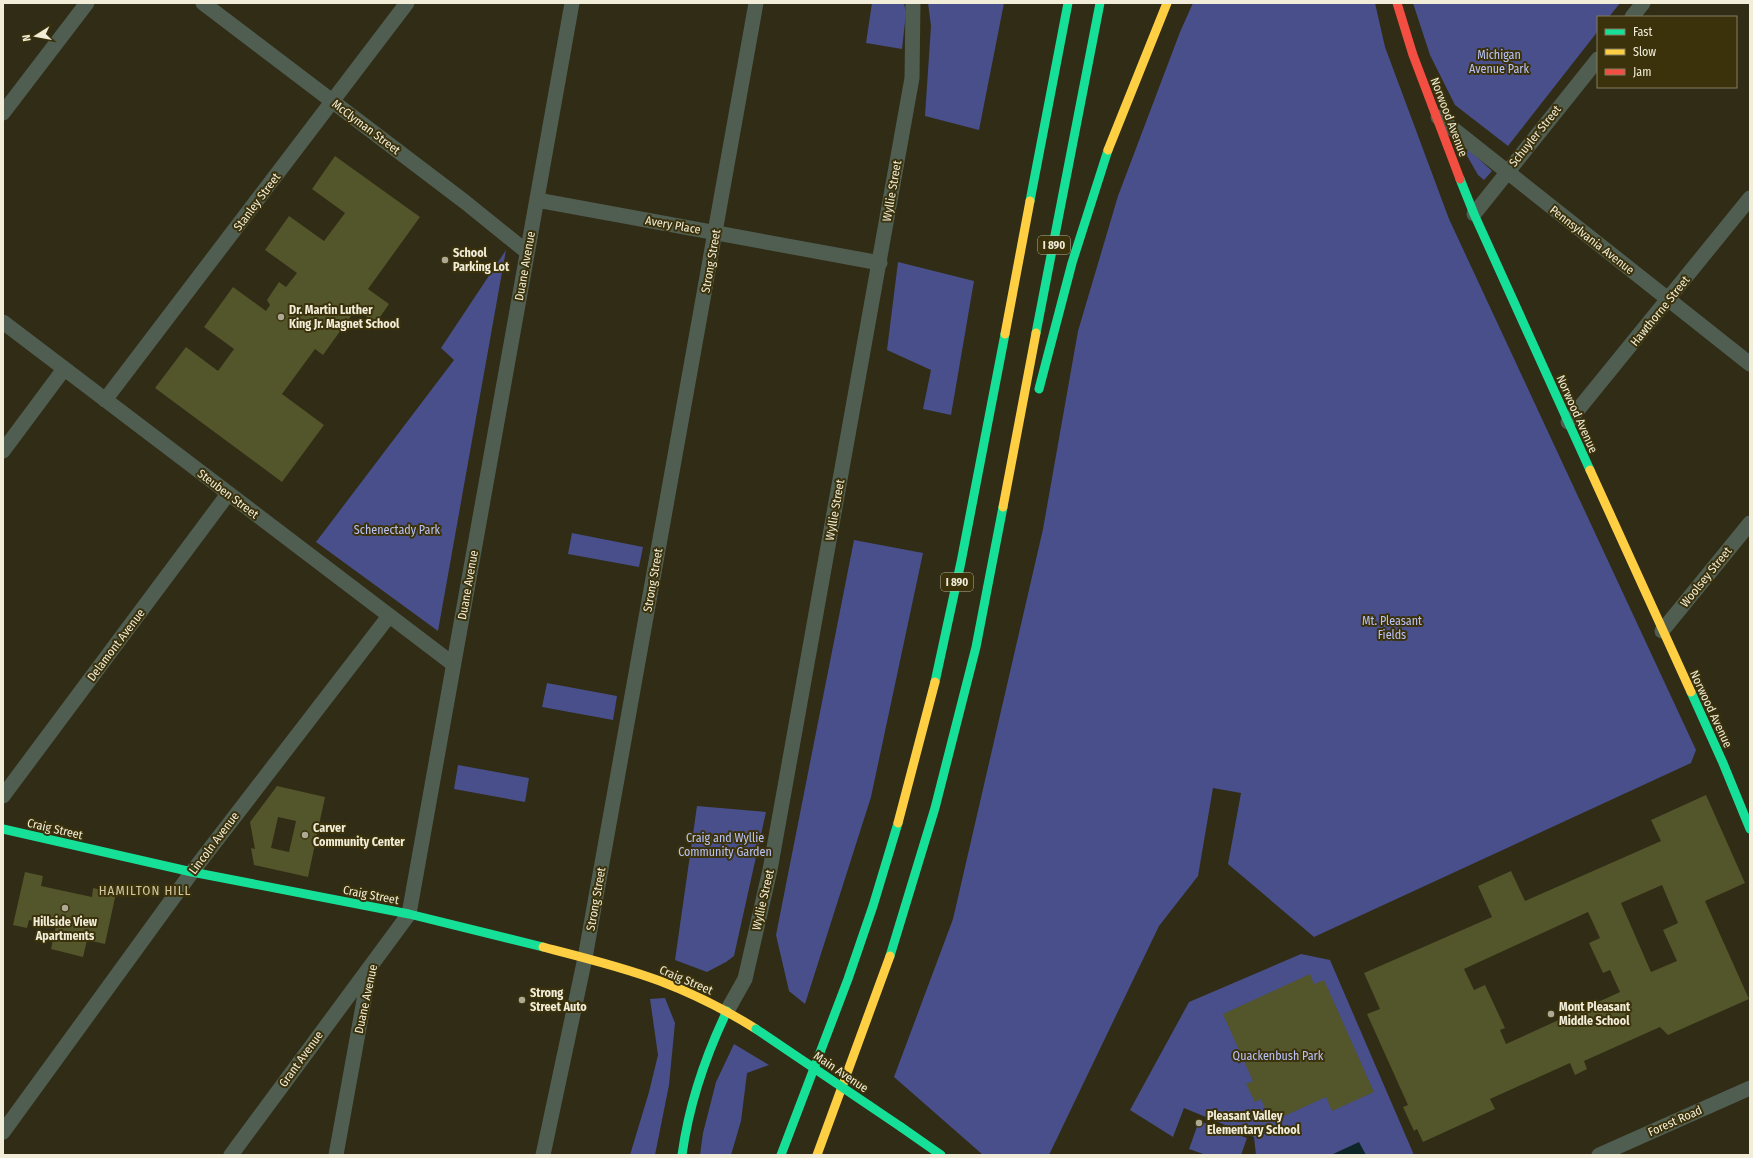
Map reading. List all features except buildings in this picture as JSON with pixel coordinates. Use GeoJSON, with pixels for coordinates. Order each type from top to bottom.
{"type":"FeatureCollection","features":[{"type":"Feature","properties":{"kind":"main road","name":"I 890"},"geometry":{"type":"LineString","coordinates":[[781,1155],[829,1033],[857,954],[882,878],[926,721],[956,590],[1068,3]]}},
{"type":"Feature","properties":{"kind":"main road","name":"I 890"},"geometry":{"type":"LineString","coordinates":[[816,1155],[887,965],[912,887],[935,808],[976,647],[1100,3]]}},
{"type":"Feature","properties":{"kind":"main road"},"geometry":{"type":"LineString","coordinates":[[1036,397],[1046,367],[1072,263],[1106,155],[1166,3]]}},
{"type":"Feature","properties":{"kind":"main road","name":"Norwood Avenue"},"geometry":{"type":"LineString","coordinates":[[1397,3],[1413,55],[1474,214],[1723,763],[1750,829]]}},
{"type":"Feature","properties":{"kind":"main road"},"geometry":{"type":"LineString","coordinates":[[1026,224],[1049,50]]}},
{"type":"Feature","properties":{"kind":"main road"},"geometry":{"type":"LineString","coordinates":[[1008,487],[1029,420]]}},
{"type":"Feature","properties":{"kind":"main road","name":"Craig Street"},"geometry":{"type":"LineString","coordinates":[[3,829],[192,872],[409,914],[585,958],[660,981],[727,1011]]}},
{"type":"Feature","properties":{"kind":"main road"},"geometry":{"type":"LineString","coordinates":[[682,1155],[686,1125],[694,1093],[708,1051],[727,1011]]}},
{"type":"Feature","properties":{"kind":"main road","name":"Main Avenue"},"geometry":{"type":"LineString","coordinates":[[727,1011],[941,1155]]}},
{"type":"Feature","properties":{"kind":"street"},"geometry":{"type":"LineString","coordinates":[[3,113],[87,3]]}},
{"type":"Feature","properties":{"kind":"street","name":"McClyman Street"},"geometry":{"type":"LineString","coordinates":[[203,3],[527,252]]}},
{"type":"Feature","properties":{"kind":"street","name":"Stanley Street"},"geometry":{"type":"LineString","coordinates":[[105,400],[407,3]]}},
{"type":"Feature","properties":{"kind":"street","name":"Duane Avenue"},"geometry":{"type":"LineString","coordinates":[[336,1155],[371,964],[409,914],[572,3]]}},
{"type":"Feature","properties":{"kind":"street","name":"Strong Street"},"geometry":{"type":"LineString","coordinates":[[543,1155],[585,958],[756,3]]}},
{"type":"Feature","properties":{"kind":"street","name":"Wyllie Street"},"geometry":{"type":"LineString","coordinates":[[727,1011],[745,979],[770,870],[912,78],[913,3]]}},
{"type":"Feature","properties":{"kind":"street"},"geometry":{"type":"LineString","coordinates":[[1633,16],[1643,3]]}},
{"type":"Feature","properties":{"kind":"street","name":"Schuyler Street"},"geometry":{"type":"LineString","coordinates":[[1474,214],[1506,172],[1597,60]]}},
{"type":"Feature","properties":{"kind":"street","name":"Pennsylvania Avenue"},"geometry":{"type":"LineString","coordinates":[[1436,115],[1750,364]]}},
{"type":"Feature","properties":{"kind":"street","name":"Hawthorne Street"},"geometry":{"type":"LineString","coordinates":[[1568,422],[1750,198]]}},
{"type":"Feature","properties":{"kind":"street","name":"Avery Place"},"geometry":{"type":"LineString","coordinates":[[536,200],[880,263]]}},
{"type":"Feature","properties":{"kind":"street","name":"Steuben Street"},"geometry":{"type":"LineString","coordinates":[[3,322],[453,664]]}},
{"type":"Feature","properties":{"kind":"street"},"geometry":{"type":"LineString","coordinates":[[3,451],[64,369]]}},
{"type":"Feature","properties":{"kind":"street","name":"Delamont Avenue"},"geometry":{"type":"LineString","coordinates":[[3,796],[228,494]]}},
{"type":"Feature","properties":{"kind":"street","name":"Woolsey Street"},"geometry":{"type":"LineString","coordinates":[[1662,631],[1750,523]]}},
{"type":"Feature","properties":{"kind":"street","name":"Lincoln Avenue"},"geometry":{"type":"LineString","coordinates":[[3,1132],[192,872],[389,616]]}},
{"type":"Feature","properties":{"kind":"street","name":"Grant Avenue"},"geometry":{"type":"LineString","coordinates":[[231,1155],[371,964]]}},
{"type":"Feature","properties":{"kind":"street","name":"Forest Road"},"geometry":{"type":"LineString","coordinates":[[1599,1155],[1750,1088]]}},
{"type":"Feature","properties":{"kind":"green space"},"geometry":{"type":"Polygon","coordinates":[[[872,3],[904,3],[906,13],[902,49],[866,43],[872,3]]]}},
{"type":"Feature","properties":{"kind":"green space"},"geometry":{"type":"Polygon","coordinates":[[[928,3],[1004,3],[979,130],[925,116],[931,26],[928,3]]]}},
{"type":"Feature","properties":{"kind":"green space","name":"Mt. Pleasant Fields"},"geometry":{"type":"Polygon","coordinates":[[[1193,3],[1375,3],[1385,47],[1449,219],[1696,750],[1691,763],[1314,937],[1228,864],[1241,793],[1213,788],[1198,876],[1159,926],[1049,1155],[983,1155],[894,1077],[953,919],[1043,529],[1078,331],[1118,196],[1180,32],[1193,3]]]}},
{"type":"Feature","properties":{"kind":"green space","name":"Michigan Avenue Park"},"geometry":{"type":"Polygon","coordinates":[[[1413,3],[1620,3],[1610,16],[1597,16],[1597,32],[1508,146],[1455,105],[1430,55],[1413,3]]]}},
{"type":"Feature","properties":{"kind":"green space"},"geometry":{"type":"Polygon","coordinates":[[[1468,149],[1492,171],[1484,180],[1478,175],[1466,154],[1468,149]]]}},
{"type":"Feature","properties":{"kind":"green space","name":"Schenectady Park"},"geometry":{"type":"Polygon","coordinates":[[[506,250],[438,631],[316,542],[454,360],[441,348],[506,250]]]}},
{"type":"Feature","properties":{"kind":"green space"},"geometry":{"type":"Polygon","coordinates":[[[898,262],[974,281],[951,415],[923,409],[931,370],[887,350],[898,262]]]}},
{"type":"Feature","properties":{"kind":"green space"},"geometry":{"type":"Polygon","coordinates":[[[572,533],[643,547],[639,567],[568,554],[572,533]]]}},
{"type":"Feature","properties":{"kind":"green space"},"geometry":{"type":"Polygon","coordinates":[[[854,540],[923,553],[871,797],[805,1004],[789,991],[776,935],[854,540]]]}},
{"type":"Feature","properties":{"kind":"green space"},"geometry":{"type":"Polygon","coordinates":[[[547,683],[617,696],[613,720],[542,707],[547,683]]]}},
{"type":"Feature","properties":{"kind":"green space"},"geometry":{"type":"Polygon","coordinates":[[[458,765],[529,778],[525,802],[454,789],[458,765]]]}},
{"type":"Feature","properties":{"kind":"green space","name":"Craig and Wyllie Community Garden"},"geometry":{"type":"Polygon","coordinates":[[[697,806],[766,812],[734,956],[707,972],[675,960],[697,806]]]}},
{"type":"Feature","properties":{"kind":"green space","name":"Quackenbush Park"},"geometry":{"type":"Polygon","coordinates":[[[1301,954],[1330,960],[1414,1155],[1256,1155],[1254,1137],[1184,1108],[1173,1137],[1130,1110],[1189,1002],[1301,954]]]}},
{"type":"Feature","properties":{"kind":"green space"},"geometry":{"type":"Polygon","coordinates":[[[665,998],[675,1023],[669,1085],[655,1155],[630,1155],[649,1092],[658,1055],[650,999],[665,998]]]}},
{"type":"Feature","properties":{"kind":"green space"},"geometry":{"type":"Polygon","coordinates":[[[734,1044],[769,1065],[747,1073],[741,1121],[731,1155],[700,1155],[703,1133],[716,1082],[734,1044]]]}},
{"type":"Feature","properties":{"kind":"green space"},"geometry":{"type":"Polygon","coordinates":[[[1199,1121],[1247,1138],[1241,1155],[1206,1155],[1189,1149],[1199,1121]]]}},
{"type":"Feature","properties":{"kind":"shaded area"},"geometry":{"type":"Polygon","coordinates":[[[1359,1142],[1366,1155],[1331,1155],[1359,1142]]]}},
{"type":"Feature","properties":{"kind":"traffic: fast"},"geometry":{"type":"LineString","coordinates":[[1030,201],[1068,3]]}},
{"type":"Feature","properties":{"kind":"traffic: fast"},"geometry":{"type":"LineString","coordinates":[[1036,333],[1100,3]]}},
{"type":"Feature","properties":{"kind":"traffic: fast"},"geometry":{"type":"LineString","coordinates":[[1039,389],[1072,263],[1108,150]]}},
{"type":"Feature","properties":{"kind":"traffic: fast"},"geometry":{"type":"LineString","coordinates":[[1460,179],[1474,214],[1590,470]]}},
{"type":"Feature","properties":{"kind":"traffic: fast"},"geometry":{"type":"LineString","coordinates":[[935,682],[961,562],[1005,334]]}},
{"type":"Feature","properties":{"kind":"traffic: fast"},"geometry":{"type":"LineString","coordinates":[[890,956],[935,808],[976,647],[1003,507]]}},
{"type":"Feature","properties":{"kind":"traffic: fast"},"geometry":{"type":"LineString","coordinates":[[1691,692],[1723,763],[1750,829]]}},
{"type":"Feature","properties":{"kind":"traffic: fast"},"geometry":{"type":"LineString","coordinates":[[781,1155],[848,979],[873,906],[898,823]]}},
{"type":"Feature","properties":{"kind":"traffic: fast"},"geometry":{"type":"LineString","coordinates":[[3,829],[192,872],[409,914],[543,947]]}},
{"type":"Feature","properties":{"kind":"traffic: fast"},"geometry":{"type":"LineString","coordinates":[[682,1155],[689,1117],[699,1081],[727,1011]]}},
{"type":"Feature","properties":{"kind":"traffic: fast"},"geometry":{"type":"LineString","coordinates":[[756,1029],[901,1127]]}},
{"type":"Feature","properties":{"kind":"traffic: fast"},"geometry":{"type":"LineString","coordinates":[[901,1127],[941,1155]]}},
{"type":"Feature","properties":{"kind":"traffic: slow"},"geometry":{"type":"LineString","coordinates":[[1108,150],[1167,3]]}},
{"type":"Feature","properties":{"kind":"traffic: slow"},"geometry":{"type":"LineString","coordinates":[[1005,334],[1030,201]]}},
{"type":"Feature","properties":{"kind":"traffic: slow"},"geometry":{"type":"LineString","coordinates":[[1003,507],[1036,333]]}},
{"type":"Feature","properties":{"kind":"traffic: slow"},"geometry":{"type":"LineString","coordinates":[[1590,470],[1691,692]]}},
{"type":"Feature","properties":{"kind":"traffic: slow"},"geometry":{"type":"LineString","coordinates":[[898,823],[935,682]]}},
{"type":"Feature","properties":{"kind":"traffic: slow"},"geometry":{"type":"LineString","coordinates":[[543,947],[587,958],[660,981],[710,1003],[756,1029]]}},
{"type":"Feature","properties":{"kind":"traffic: slow"},"geometry":{"type":"LineString","coordinates":[[817,1155],[890,956]]}},
{"type":"Feature","properties":{"kind":"traffic: jam"},"geometry":{"type":"LineString","coordinates":[[1397,3],[1413,55],[1460,179]]}},
{"type":"Feature","properties":{"kind":"place","name":"School Parking Lot"},"geometry":{"type":"Point","coordinates":[445,260]}},
{"type":"Feature","properties":{"kind":"place","name":"Dr. Martin Luther King Jr. Magnet School"},"geometry":{"type":"Point","coordinates":[281,317]}},
{"type":"Feature","properties":{"kind":"place","name":"Carver Community Center"},"geometry":{"type":"Point","coordinates":[305,835]}},
{"type":"Feature","properties":{"kind":"place","name":"Hillside View Apartments"},"geometry":{"type":"Point","coordinates":[65,908]}},
{"type":"Feature","properties":{"kind":"place","name":"Strong Street Auto"},"geometry":{"type":"Point","coordinates":[522,1000]}},
{"type":"Feature","properties":{"kind":"place","name":"Mont Pleasant Middle School"},"geometry":{"type":"Point","coordinates":[1551,1014]}},
{"type":"Feature","properties":{"kind":"place","name":"Pleasant Valley Elementary School"},"geometry":{"type":"Point","coordinates":[1199,1123]}},
{"type":"Feature","properties":{"kind":"district","name":"HAMILTON HILL"},"geometry":{"type":"Point","coordinates":[145,890]}}]}
